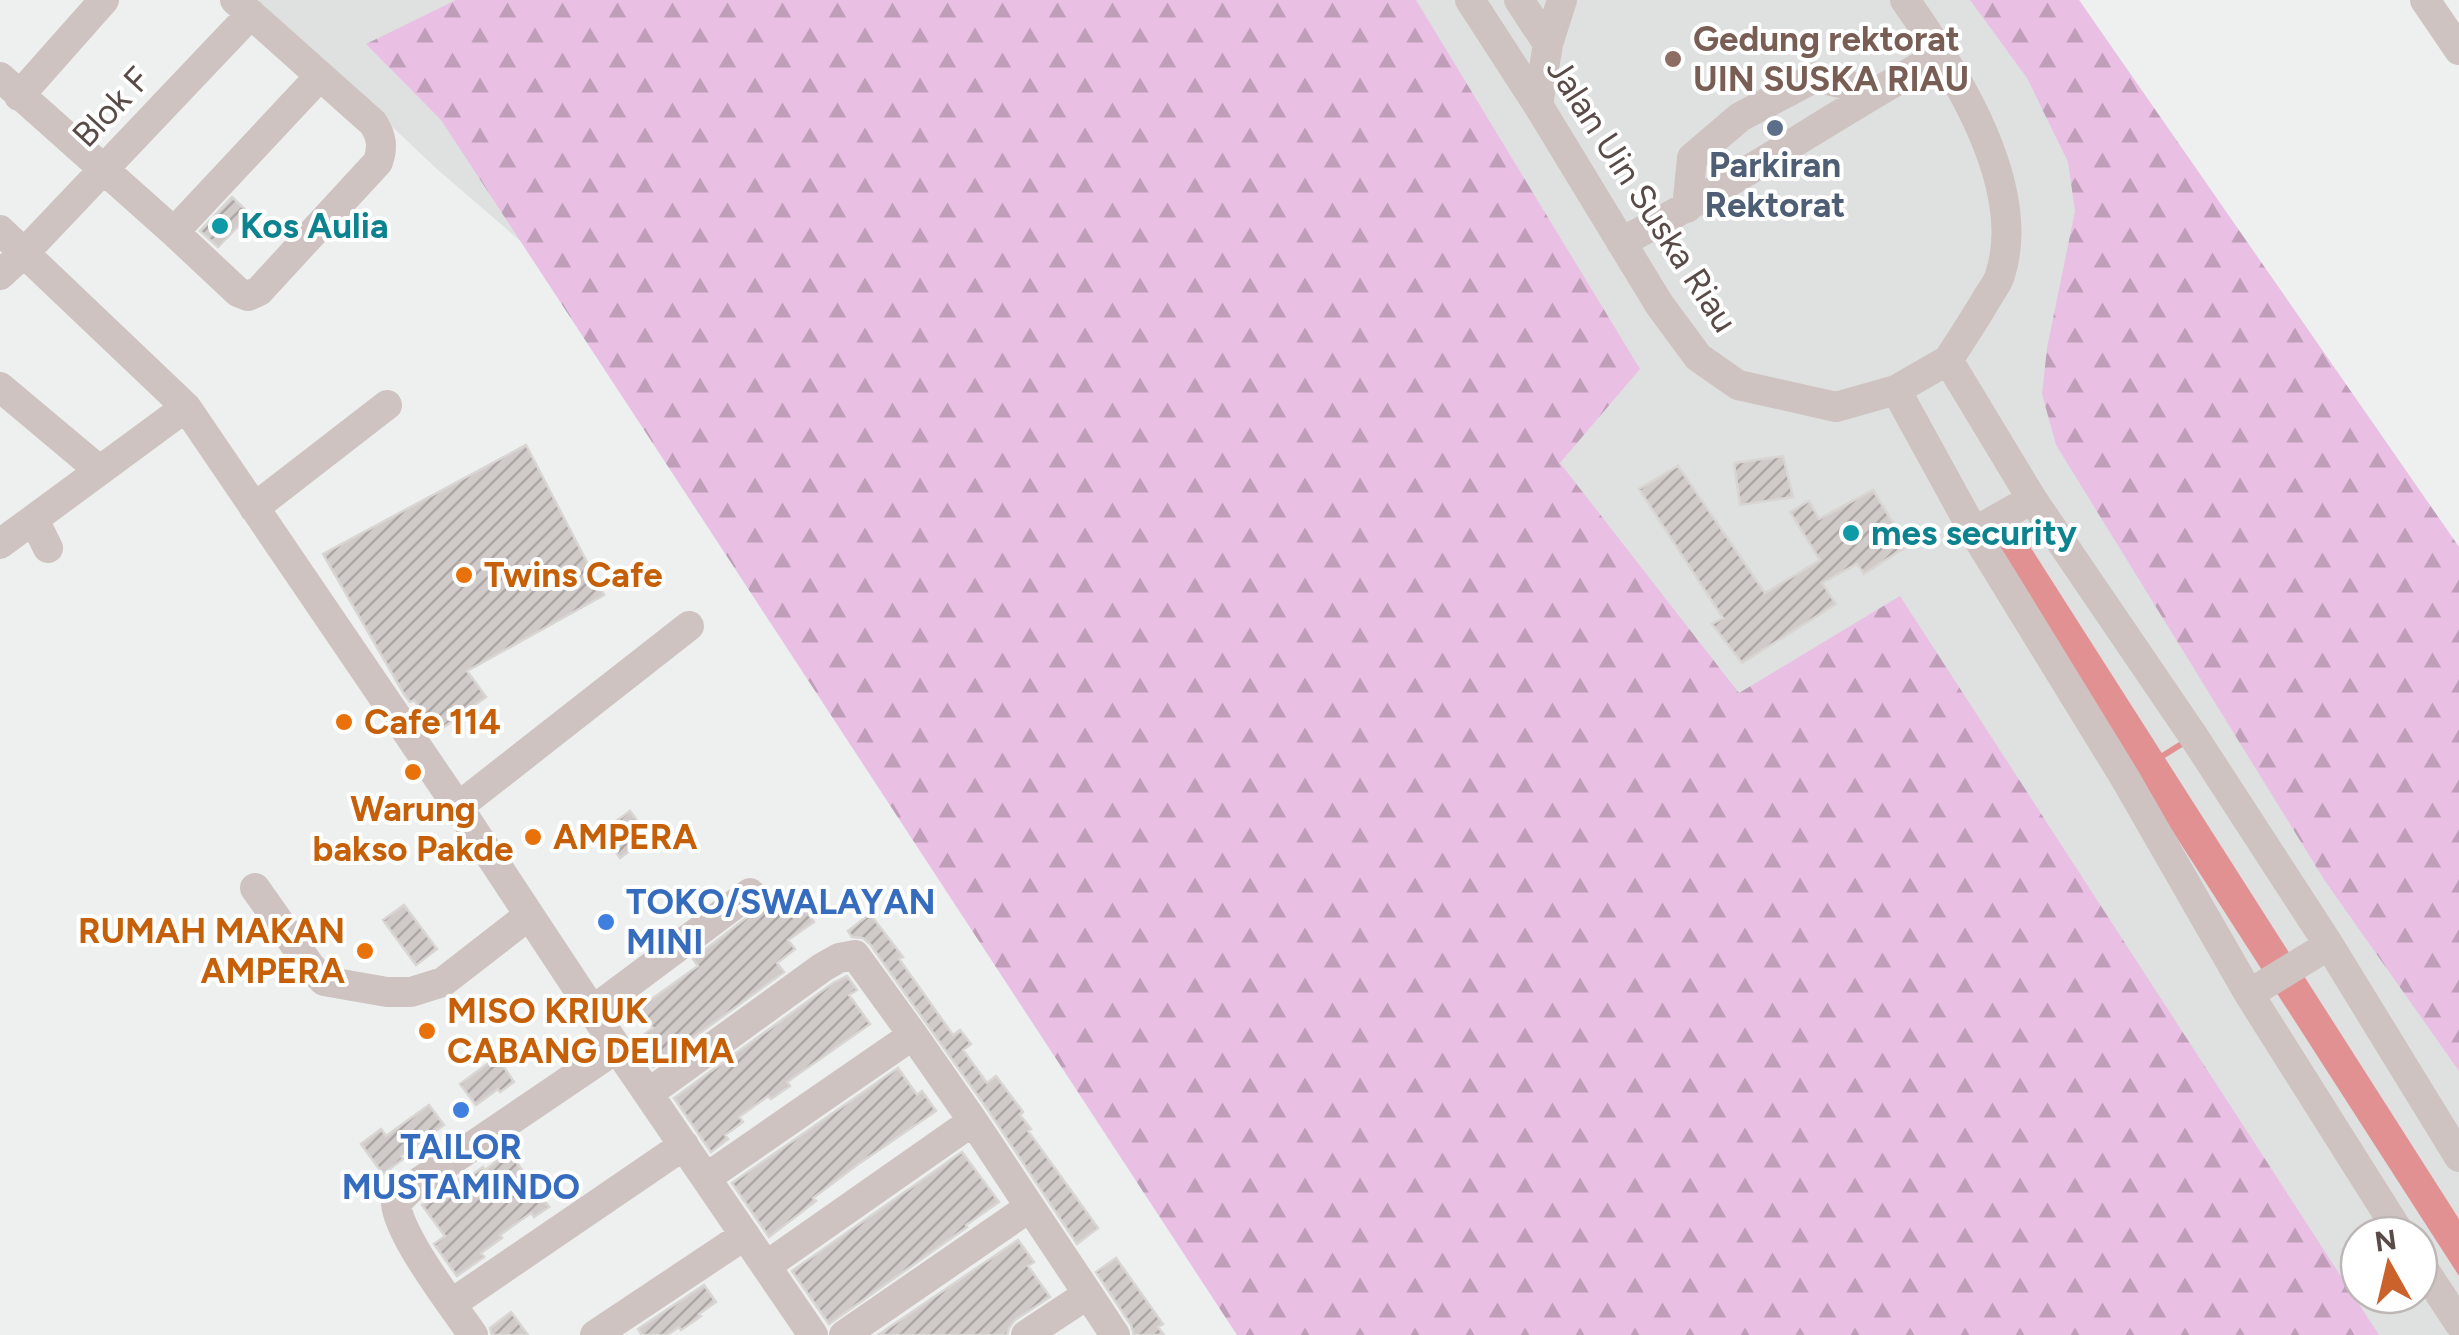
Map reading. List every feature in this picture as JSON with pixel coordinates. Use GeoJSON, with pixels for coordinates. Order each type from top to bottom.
{"type":"FeatureCollection","features":[{"type":"Feature","properties":{"kind":"street"},"geometry":{"type":"LineString","coordinates":[[104,0],[9,86],[238,292],[248,296],[259,292],[378,162],[383,148],[373,124],[243,7]]}},
{"type":"Feature","properties":{"kind":"street","name":"Jalan Uin Suska Riau"},"geometry":{"type":"LineString","coordinates":[[1470,0],[1659,304],[1698,358],[1738,385],[1836,407],[1896,390],[1948,360],[2000,276],[2006,239],[2005,200],[1985,136],[1943,54],[1905,0]]}},
{"type":"Feature","properties":{"kind":"street"},"geometry":{"type":"LineString","coordinates":[[1519,0],[1548,44]]}},
{"type":"Feature","properties":{"kind":"street"},"geometry":{"type":"LineString","coordinates":[[1538,105],[1548,44],[1562,0]]}},
{"type":"Feature","properties":{"kind":"street"},"geometry":{"type":"LineString","coordinates":[[2424,0],[2455,35]]}},
{"type":"Feature","properties":{"kind":"street","name":"Blok F"},"geometry":{"type":"LineString","coordinates":[[0,274],[104,170],[243,7]]}},
{"type":"Feature","properties":{"kind":"street"},"geometry":{"type":"LineString","coordinates":[[1621,242],[1687,208],[1874,92],[1943,54]]}},
{"type":"Feature","properties":{"kind":"street"},"geometry":{"type":"LineString","coordinates":[[174,232],[320,76]]}},
{"type":"Feature","properties":{"kind":"street"},"geometry":{"type":"LineString","coordinates":[[1687,208],[1692,158],[1740,117],[1816,77],[1874,92]]}},
{"type":"Feature","properties":{"kind":"street"},"geometry":{"type":"LineString","coordinates":[[0,230],[186,407],[766,1266],[803,1331]]}},
{"type":"Feature","properties":{"kind":"street"},"geometry":{"type":"LineString","coordinates":[[1948,360],[1989,427],[2026,502],[2194,737],[2318,951],[2459,1157]]}},
{"type":"Feature","properties":{"kind":"street"},"geometry":{"type":"LineString","coordinates":[[1896,390],[1930,454],[1980,529],[2125,778],[2257,989],[2389,1215]]}},
{"type":"Feature","properties":{"kind":"street"},"geometry":{"type":"LineString","coordinates":[[5,398],[100,470]]}},
{"type":"Feature","properties":{"kind":"street"},"geometry":{"type":"LineString","coordinates":[[254,508],[386,405]]}},
{"type":"Feature","properties":{"kind":"street"},"geometry":{"type":"LineString","coordinates":[[0,544],[186,407]]}},
{"type":"Feature","properties":{"kind":"street"},"geometry":{"type":"LineString","coordinates":[[1980,529],[2026,502]]}},
{"type":"Feature","properties":{"kind":"street"},"geometry":{"type":"LineString","coordinates":[[34,520],[48,548]]}},
{"type":"Feature","properties":{"kind":"street"},"geometry":{"type":"LineString","coordinates":[[458,808],[689,626]]}},
{"type":"Feature","properties":{"kind":"street"},"geometry":{"type":"LineString","coordinates":[[254,888],[324,981],[386,992],[410,992],[443,982],[528,916]]}},
{"type":"Feature","properties":{"kind":"street"},"geometry":{"type":"LineString","coordinates":[[592,1011],[750,893]]}},
{"type":"Feature","properties":{"kind":"street"},"geometry":{"type":"LineString","coordinates":[[2257,989],[2318,951]]}},
{"type":"Feature","properties":{"kind":"street"},"geometry":{"type":"LineString","coordinates":[[648,1094],[823,968],[839,958],[855,955],[973,1121],[1115,1335]]}},
{"type":"Feature","properties":{"kind":"street"},"geometry":{"type":"LineString","coordinates":[[706,1178],[913,1035]]}},
{"type":"Feature","properties":{"kind":"street"},"geometry":{"type":"LineString","coordinates":[[472,1335],[397,1216],[396,1204],[412,1186],[617,1048]]}},
{"type":"Feature","properties":{"kind":"street"},"geometry":{"type":"LineString","coordinates":[[766,1266],[973,1121]]}},
{"type":"Feature","properties":{"kind":"street"},"geometry":{"type":"LineString","coordinates":[[452,1304],[684,1145]]}},
{"type":"Feature","properties":{"kind":"street"},"geometry":{"type":"LineString","coordinates":[[844,1335],[1030,1206]]}},
{"type":"Feature","properties":{"kind":"street"},"geometry":{"type":"LineString","coordinates":[[596,1335],[745,1235]]}},
{"type":"Feature","properties":{"kind":"street"},"geometry":{"type":"LineString","coordinates":[[2439,1292],[2459,1322]]}},
{"type":"Feature","properties":{"kind":"street"},"geometry":{"type":"LineString","coordinates":[[1026,1335],[1088,1294]]}},
{"type":"Feature","properties":{"kind":"shaded area"},"geometry":{"type":"Polygon","coordinates":[[[258,0],[2079,0],[2459,547],[2459,1335],[1399,1335],[766,453],[438,170],[258,0]]]}},
{"type":"Feature","properties":{"kind":"shaded area"},"geometry":{"type":"Polygon","coordinates":[[[2010,515],[2459,1219],[2459,1276],[2439,1245],[2439,1215],[2420,1215],[1980,532],[2010,515]]]}},
{"type":"Feature","properties":{"kind":"green space"},"geometry":{"type":"Polygon","coordinates":[[[456,0],[1416,0],[1640,369],[1560,463],[1739,693],[1900,596],[2339,1273],[2339,1315],[2366,1315],[2379,1335],[1237,1335],[441,120],[366,44],[456,0]]]}},
{"type":"Feature","properties":{"kind":"green space"},"geometry":{"type":"Polygon","coordinates":[[[1970,0],[2079,0],[2459,547],[2459,1071],[2325,881],[2056,445],[2042,394],[2047,348],[2075,211],[2068,162],[2027,78],[1970,0]]]}},
{"type":"Feature","properties":{"kind":"building","name":"Kos Aulia"},"geometry":{"type":"Polygon","coordinates":[[[232,197],[250,214],[218,247],[200,231],[232,197]]]}},
{"type":"Feature","properties":{"kind":"building","name":"Twins Cafe"},"geometry":{"type":"Polygon","coordinates":[[[526,445],[604,595],[467,671],[486,697],[437,732],[414,700],[410,702],[404,694],[323,554],[526,445]]]}},
{"type":"Feature","properties":{"kind":"building"},"geometry":{"type":"Polygon","coordinates":[[[1783,456],[1793,497],[1740,505],[1734,463],[1783,456]]]}},
{"type":"Feature","properties":{"kind":"building"},"geometry":{"type":"Polygon","coordinates":[[[1678,466],[1765,593],[1820,560],[1790,512],[1809,501],[1819,519],[1873,490],[1907,546],[1864,574],[1857,564],[1822,583],[1836,604],[1742,663],[1712,624],[1723,618],[1639,489],[1678,466]]]}},
{"type":"Feature","properties":{"kind":"building"},"geometry":{"type":"Polygon","coordinates":[[[630,811],[649,837],[620,858],[601,832],[630,811]]]}},
{"type":"Feature","properties":{"kind":"building"},"geometry":{"type":"Polygon","coordinates":[[[793,892],[814,922],[788,940],[795,949],[777,963],[784,972],[653,1067],[635,1041],[653,1028],[639,1008],[698,966],[693,959],[763,905],[767,910],[793,892]]]}},
{"type":"Feature","properties":{"kind":"building"},"geometry":{"type":"Polygon","coordinates":[[[404,905],[437,949],[416,965],[383,920],[404,905]]]}},
{"type":"Feature","properties":{"kind":"building"},"geometry":{"type":"Polygon","coordinates":[[[870,914],[953,1035],[960,1030],[971,1044],[963,1050],[987,1083],[996,1076],[1023,1112],[1020,1115],[1031,1129],[1028,1131],[1098,1228],[1077,1244],[870,944],[863,938],[852,937],[848,931],[870,914]]]}},
{"type":"Feature","properties":{"kind":"building"},"geometry":{"type":"Polygon","coordinates":[[[847,976],[857,990],[849,995],[870,1024],[787,1082],[790,1086],[739,1117],[743,1122],[711,1152],[674,1098],[847,976]]]}},
{"type":"Feature","properties":{"kind":"building"},"geometry":{"type":"Polygon","coordinates":[[[497,1057],[514,1082],[476,1105],[460,1084],[497,1057]]]}},
{"type":"Feature","properties":{"kind":"building"},"geometry":{"type":"Polygon","coordinates":[[[898,1068],[917,1095],[922,1091],[936,1111],[813,1198],[816,1201],[769,1237],[732,1183],[898,1068]]]}},
{"type":"Feature","properties":{"kind":"building"},"geometry":{"type":"Polygon","coordinates":[[[429,1105],[444,1125],[383,1174],[361,1144],[381,1129],[386,1136],[429,1105]]]}},
{"type":"Feature","properties":{"kind":"building"},"geometry":{"type":"Polygon","coordinates":[[[509,1152],[549,1207],[534,1217],[531,1213],[500,1235],[502,1238],[481,1253],[484,1257],[457,1276],[434,1244],[445,1236],[422,1205],[458,1179],[461,1183],[509,1152]]]}},
{"type":"Feature","properties":{"kind":"building"},"geometry":{"type":"Polygon","coordinates":[[[962,1152],[999,1202],[829,1324],[792,1271],[962,1152]]]}},
{"type":"Feature","properties":{"kind":"building"},"geometry":{"type":"Polygon","coordinates":[[[1018,1240],[1034,1262],[1028,1266],[1050,1297],[1015,1320],[1007,1335],[878,1335],[1018,1240]]]}},
{"type":"Feature","properties":{"kind":"building"},"geometry":{"type":"Polygon","coordinates":[[[1116,1258],[1163,1324],[1158,1327],[1164,1335],[1134,1335],[1096,1272],[1116,1258]]]}},
{"type":"Feature","properties":{"kind":"building"},"geometry":{"type":"Polygon","coordinates":[[[704,1285],[716,1302],[701,1316],[667,1335],[642,1335],[638,1329],[704,1285]]]}},
{"type":"Feature","properties":{"kind":"building"},"geometry":{"type":"Polygon","coordinates":[[[511,1312],[528,1335],[492,1335],[490,1328],[511,1312]]]}},
{"type":"Feature","properties":{"kind":"waterway"},"geometry":{"type":"LineString","coordinates":[[2156,760],[2188,740]]}},
{"type":"Feature","properties":{"kind":"place","name":"Gedung rektorat UIN SUSKA RIAU"},"geometry":{"type":"Point","coordinates":[1673,59]}},
{"type":"Feature","properties":{"kind":"place","name":"Parkiran Rektorat"},"geometry":{"type":"Point","coordinates":[1775,128]}},
{"type":"Feature","properties":{"kind":"place","name":"Kos Aulia"},"geometry":{"type":"Point","coordinates":[220,226]}},
{"type":"Feature","properties":{"kind":"place","name":"mes security"},"geometry":{"type":"Point","coordinates":[1851,533]}},
{"type":"Feature","properties":{"kind":"place","name":"Twins Cafe"},"geometry":{"type":"Point","coordinates":[464,575]}},
{"type":"Feature","properties":{"kind":"place","name":"Cafe 114"},"geometry":{"type":"Point","coordinates":[344,722]}},
{"type":"Feature","properties":{"kind":"place","name":"Warung bakso Pakde"},"geometry":{"type":"Point","coordinates":[413,772]}},
{"type":"Feature","properties":{"kind":"place","name":"AMPERA"},"geometry":{"type":"Point","coordinates":[533,837]}},
{"type":"Feature","properties":{"kind":"place","name":"TOKO/SWALAYAN MINI"},"geometry":{"type":"Point","coordinates":[606,922]}},
{"type":"Feature","properties":{"kind":"place","name":"RUMAH MAKAN AMPERA"},"geometry":{"type":"Point","coordinates":[365,951]}},
{"type":"Feature","properties":{"kind":"place","name":"MISO KRIUK CABANG DELIMA"},"geometry":{"type":"Point","coordinates":[427,1031]}},
{"type":"Feature","properties":{"kind":"place","name":"TAILOR MUSTAMINDO"},"geometry":{"type":"Point","coordinates":[461,1110]}}]}
